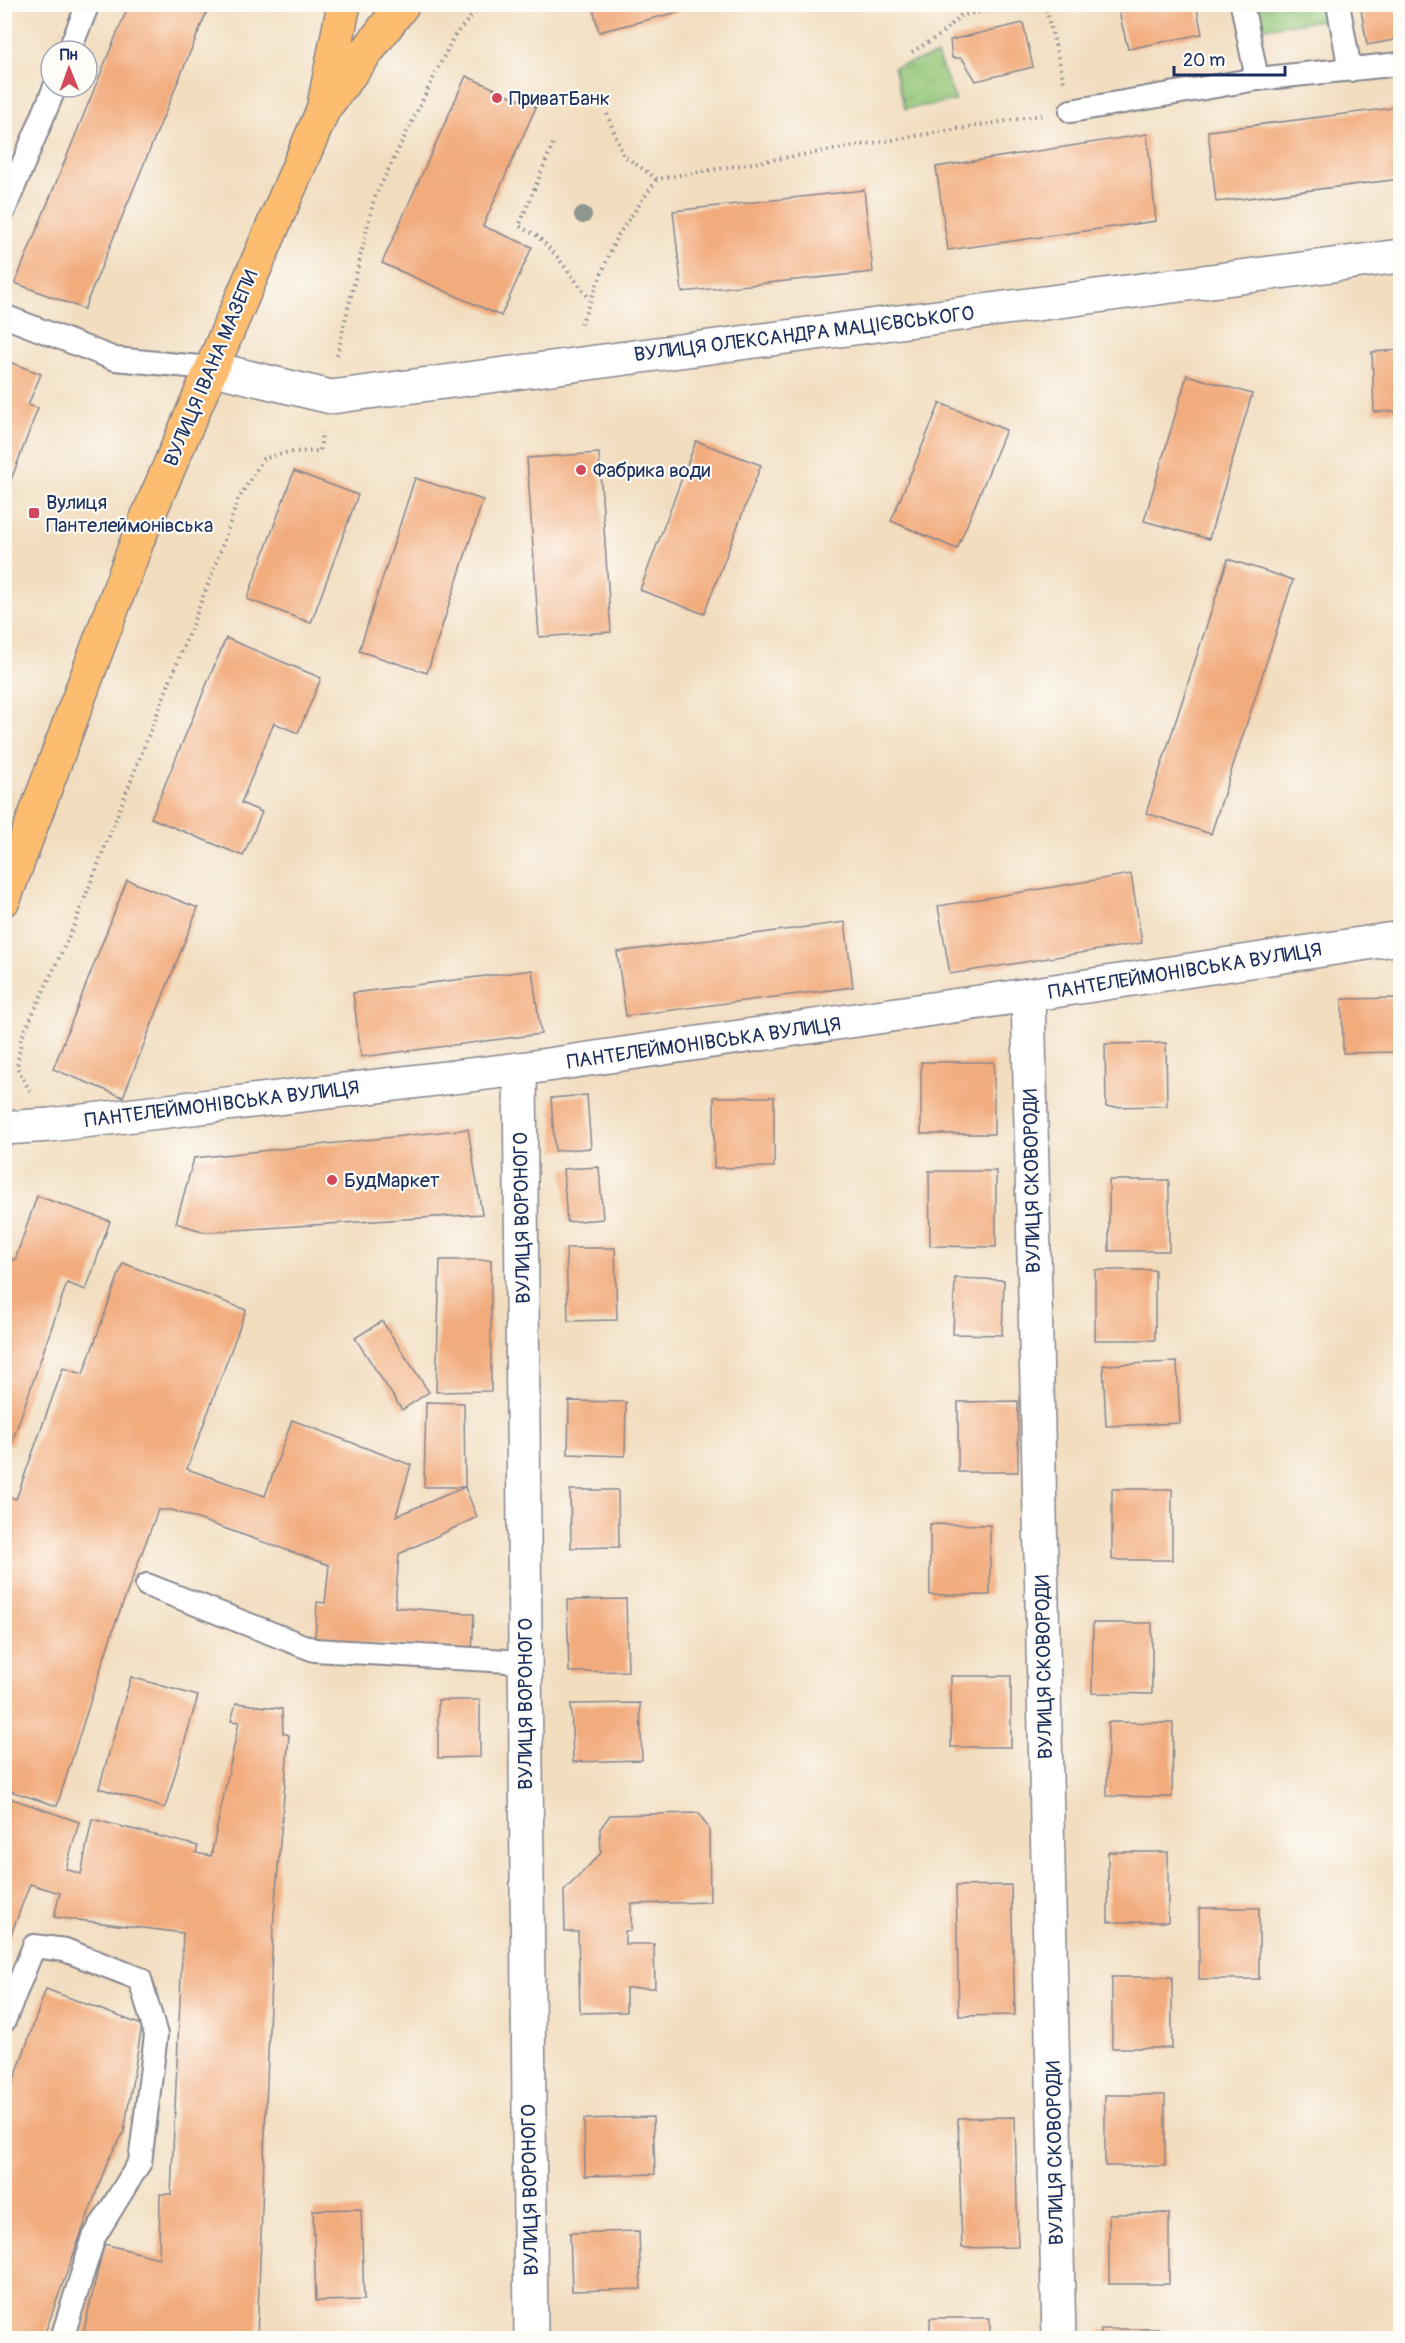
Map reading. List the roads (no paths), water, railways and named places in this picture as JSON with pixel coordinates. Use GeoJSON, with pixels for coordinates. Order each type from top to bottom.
{"type":"FeatureCollection","features":[{"type":"Feature","properties":{"kind":"main road","name":"ВУЛИЦЯ ІВАНА МАЗЕПИ"},"geometry":{"type":"LineString","coordinates":[[4,898],[138,539],[322,110],[345,4]]}},
{"type":"Feature","properties":{"kind":"main road","name":"ВУЛИЦЯ ІВАНА МАЗЕПИ"},"geometry":{"type":"LineString","coordinates":[[322,110],[403,4]]}},
{"type":"Feature","properties":{"kind":"street","name":"ВУЛИЦЯ ОЛЕКСАНДРА МАЦІЄВСЬКОГО"},"geometry":{"type":"LineString","coordinates":[[210,368],[331,397],[1401,256]]}},
{"type":"Feature","properties":{"kind":"street","name":"ПАНТЕЛЕЙМОНІВСЬКА ВУЛИЦЯ"},"geometry":{"type":"LineString","coordinates":[[4,1128],[50,1125],[520,1069],[1401,938]]}},
{"type":"Feature","properties":{"kind":"street","name":"ВУЛИЦЯ СКОВОРОДИ"},"geometry":{"type":"LineString","coordinates":[[1028,995],[1059,2338]]}},
{"type":"Feature","properties":{"kind":"street","name":"ВУЛИЦЯ ВОРОНОГО"},"geometry":{"type":"LineString","coordinates":[[520,1069],[531,2338]]}},
{"type":"Feature","properties":{"kind":"lane"},"geometry":{"type":"LineString","coordinates":[[74,39],[88,4]]}},
{"type":"Feature","properties":{"kind":"lane"},"geometry":{"type":"LineString","coordinates":[[1242,4],[1257,79]]}},
{"type":"Feature","properties":{"kind":"lane"},"geometry":{"type":"LineString","coordinates":[[1338,4],[1350,70]]}},
{"type":"Feature","properties":{"kind":"lane"},"geometry":{"type":"LineString","coordinates":[[1071,111],[1257,79],[1401,64]]}},
{"type":"Feature","properties":{"kind":"lane"},"geometry":{"type":"LineString","coordinates":[[4,210],[50,99]]}},
{"type":"Feature","properties":{"kind":"lane"},"geometry":{"type":"LineString","coordinates":[[4,316],[115,359],[210,368]]}},
{"type":"Feature","properties":{"kind":"lane"},"geometry":{"type":"LineString","coordinates":[[147,1585],[314,1650],[526,1662]]}},
{"type":"Feature","properties":{"kind":"lane"},"geometry":{"type":"LineString","coordinates":[[4,2021],[34,1946],[65,1950],[140,1979],[156,2035],[140,2162],[94,2237],[62,2338]]}},
{"type":"Feature","properties":{"kind":"place","name":"ПриватБанк"},"geometry":{"type":"Point","coordinates":[497,98]}},
{"type":"Feature","properties":{"kind":"place","name":"Фабрика води"},"geometry":{"type":"Point","coordinates":[581,470]}},
{"type":"Feature","properties":{"kind":"place","name":"Вулиця Пантелеймонівська"},"geometry":{"type":"Point","coordinates":[34,513]}},
{"type":"Feature","properties":{"kind":"place","name":"БудМаркет"},"geometry":{"type":"Point","coordinates":[332,1180]}}]}
